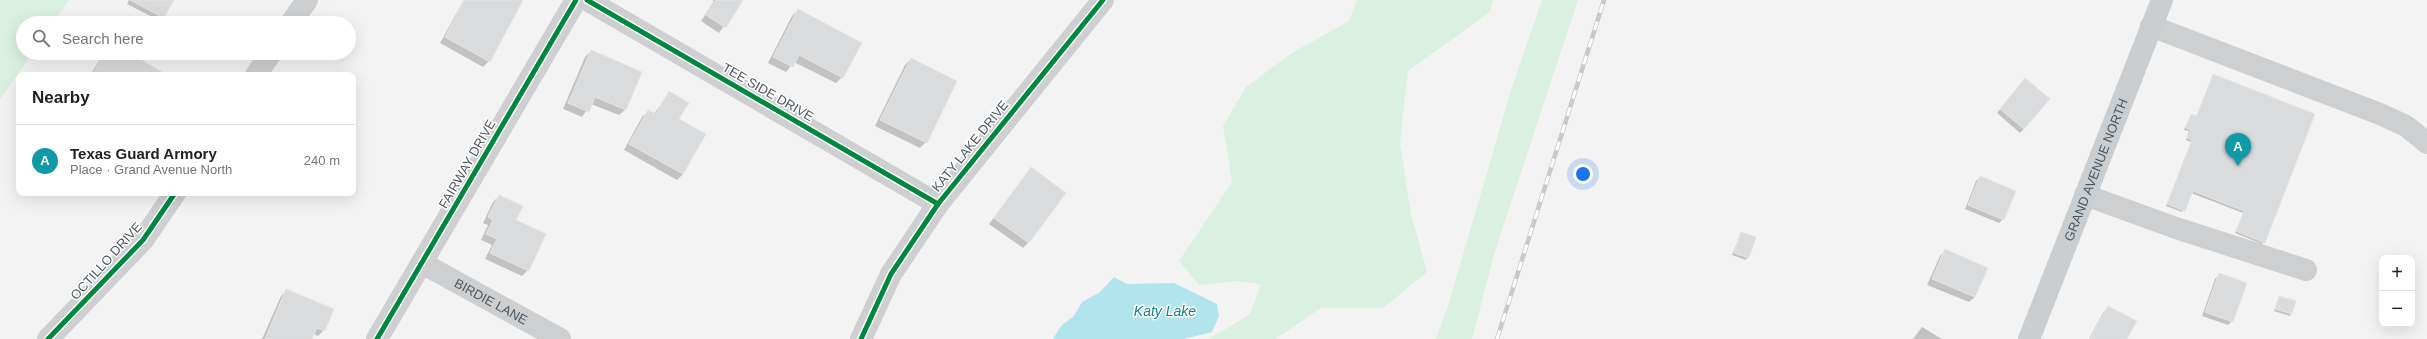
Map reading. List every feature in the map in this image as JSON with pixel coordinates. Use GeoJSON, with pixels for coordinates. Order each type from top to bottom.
{"type":"FeatureCollection","features":[{"type":"Feature","properties":{"kind":"main road","name":"GRAND AVENUE NORTH"},"geometry":{"type":"LineString","coordinates":[[2028,339],[2162,0]]}},
{"type":"Feature","properties":{"kind":"street"},"geometry":{"type":"LineString","coordinates":[[296,16],[307,0]]}},
{"type":"Feature","properties":{"kind":"street","name":"FAIRWAY DRIVE"},"geometry":{"type":"LineString","coordinates":[[377,339],[576,0]]}},
{"type":"Feature","properties":{"kind":"street","name":"TEE SIDE DRIVE"},"geometry":{"type":"LineString","coordinates":[[587,0],[938,204]]}},
{"type":"Feature","properties":{"kind":"street","name":"KATY LAKE DRIVE"},"geometry":{"type":"LineString","coordinates":[[861,339],[891,274],[938,204],[1103,0]]}},
{"type":"Feature","properties":{"kind":"street"},"geometry":{"type":"LineString","coordinates":[[2152,26],[2380,114],[2406,126],[2427,143]]}},
{"type":"Feature","properties":{"kind":"street"},"geometry":{"type":"LineString","coordinates":[[258,72],[266,60]]}},
{"type":"Feature","properties":{"kind":"street"},"geometry":{"type":"LineString","coordinates":[[2085,195],[2176,228],[2306,270]]}},
{"type":"Feature","properties":{"kind":"street","name":"OCTILLO DRIVE"},"geometry":{"type":"LineString","coordinates":[[48,339],[143,240],[173,196]]}},
{"type":"Feature","properties":{"kind":"street","name":"BIRDIE LANE"},"geometry":{"type":"LineString","coordinates":[[422,263],[560,339]]}},
{"type":"Feature","properties":{"kind":"green space"},"geometry":{"type":"Polygon","coordinates":[[[0,0],[69,0],[58,16],[16,16],[16,60],[27,60],[19,72],[16,72],[16,76],[0,100],[0,0]]]}},
{"type":"Feature","properties":{"kind":"green space"},"geometry":{"type":"Polygon","coordinates":[[[1357,0],[1493,0],[1490,12],[1408,71],[1400,144],[1411,214],[1427,272],[1383,308],[1321,308],[1275,339],[1209,339],[1250,314],[1261,284],[1239,281],[1199,285],[1179,261],[1232,182],[1223,126],[1246,87],[1292,53],[1349,21],[1357,0]]]}},
{"type":"Feature","properties":{"kind":"green space"},"geometry":{"type":"Polygon","coordinates":[[[1542,0],[1578,0],[1495,251],[1472,339],[1436,339],[1449,303],[1511,90],[1542,0]]]}},
{"type":"Feature","properties":{"kind":"water","name":"Katy Lake"},"geometry":{"type":"Polygon","coordinates":[[[1114,277],[1127,284],[1174,283],[1217,304],[1219,316],[1212,332],[1184,339],[1053,339],[1061,326],[1074,316],[1082,302],[1100,292],[1114,277]]]}},
{"type":"Feature","properties":{"kind":"building"},"geometry":{"type":"Polygon","coordinates":[[[130,0],[174,0],[165,16],[160,16],[130,0]]]}},
{"type":"Feature","properties":{"kind":"building"},"geometry":{"type":"Polygon","coordinates":[[[465,0],[523,0],[490,62],[445,37],[465,0]]]}},
{"type":"Feature","properties":{"kind":"building"},"geometry":{"type":"Polygon","coordinates":[[[716,0],[743,0],[726,28],[706,15],[716,0]]]}},
{"type":"Feature","properties":{"kind":"building"},"geometry":{"type":"Polygon","coordinates":[[[798,9],[862,43],[843,78],[799,55],[793,67],[773,57],[798,9]]]}},
{"type":"Feature","properties":{"kind":"building"},"geometry":{"type":"Polygon","coordinates":[[[591,50],[642,72],[626,110],[595,97],[589,112],[568,103],[591,50]]]}},
{"type":"Feature","properties":{"kind":"building"},"geometry":{"type":"Polygon","coordinates":[[[911,58],[957,81],[927,143],[880,120],[911,58]]]}},
{"type":"Feature","properties":{"kind":"building"},"geometry":{"type":"Polygon","coordinates":[[[101,60],[142,60],[162,72],[94,72],[101,60]]]}},
{"type":"Feature","properties":{"kind":"building"},"geometry":{"type":"Polygon","coordinates":[[[2213,74],[2315,114],[2265,243],[2236,231],[2244,211],[2193,191],[2185,211],[2167,204],[2192,140],[2187,138],[2191,130],[2186,128],[2191,114],[2197,116],[2213,74]]]}},
{"type":"Feature","properties":{"kind":"building"},"geometry":{"type":"Polygon","coordinates":[[[2025,78],[2050,99],[2024,129],[2000,109],[2025,78]]]}},
{"type":"Feature","properties":{"kind":"building"},"geometry":{"type":"Polygon","coordinates":[[[669,91],[689,103],[679,119],[706,134],[683,174],[629,144],[648,110],[656,114],[669,91]]]}},
{"type":"Feature","properties":{"kind":"building"},"geometry":{"type":"Polygon","coordinates":[[[1031,167],[1066,193],[1029,243],[994,218],[1031,167]]]}},
{"type":"Feature","properties":{"kind":"building"},"geometry":{"type":"Polygon","coordinates":[[[1980,176],[2016,191],[2004,220],[1968,205],[1980,176]]]}},
{"type":"Feature","properties":{"kind":"building"},"geometry":{"type":"Polygon","coordinates":[[[499,195],[523,206],[516,220],[546,234],[529,271],[490,253],[497,239],[486,234],[493,220],[488,217],[499,195]]]}},
{"type":"Feature","properties":{"kind":"building"},"geometry":{"type":"Polygon","coordinates":[[[1741,232],[1756,237],[1749,258],[1734,253],[1741,232]]]}},
{"type":"Feature","properties":{"kind":"building"},"geometry":{"type":"Polygon","coordinates":[[[1945,249],[1988,268],[1975,297],[1932,279],[1945,249]]]}},
{"type":"Feature","properties":{"kind":"building"},"geometry":{"type":"Polygon","coordinates":[[[2219,273],[2247,283],[2233,322],[2205,312],[2219,273]]]}},
{"type":"Feature","properties":{"kind":"building"},"geometry":{"type":"Polygon","coordinates":[[[286,289],[334,309],[325,331],[317,328],[312,339],[265,339],[286,289]]]}},
{"type":"Feature","properties":{"kind":"building"},"geometry":{"type":"Polygon","coordinates":[[[2279,296],[2296,301],[2292,314],[2275,309],[2279,296]]]}},
{"type":"Feature","properties":{"kind":"building"},"geometry":{"type":"Polygon","coordinates":[[[2108,306],[2137,321],[2127,339],[2090,339],[2108,306]]]}},
{"type":"Feature","properties":{"kind":"railway"},"geometry":{"type":"LineString","coordinates":[[1497,339],[1604,0]]}},
{"type":"Feature","properties":{"kind":"cycle path"},"geometry":{"type":"LineString","coordinates":[[377,339],[576,0]]}},
{"type":"Feature","properties":{"kind":"cycle path"},"geometry":{"type":"LineString","coordinates":[[587,0],[938,204]]}},
{"type":"Feature","properties":{"kind":"cycle path"},"geometry":{"type":"LineString","coordinates":[[861,339],[891,274],[938,204],[1103,0]]}},
{"type":"Feature","properties":{"kind":"cycle path"},"geometry":{"type":"LineString","coordinates":[[48,339],[143,240],[173,196]]}},
{"type":"Feature","properties":{"kind":"place","name":"Texas Guard Armory"},"geometry":{"type":"Point","coordinates":[2238,166]}}]}
